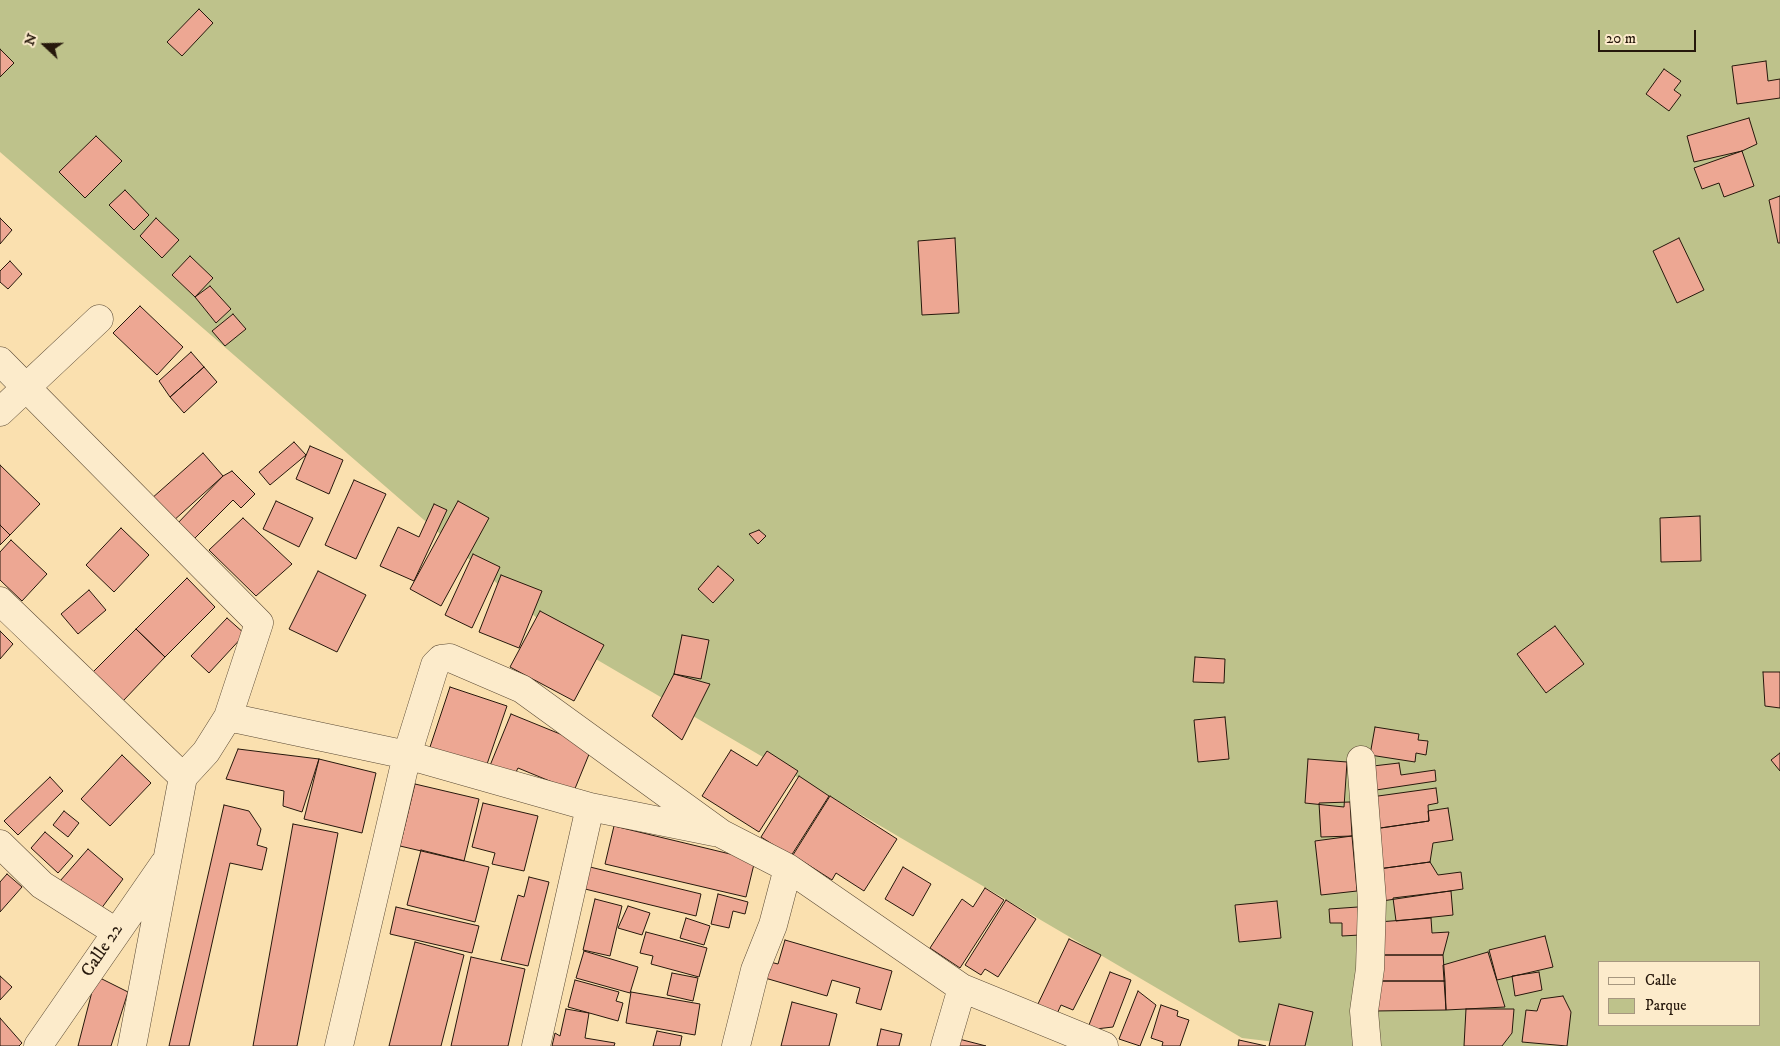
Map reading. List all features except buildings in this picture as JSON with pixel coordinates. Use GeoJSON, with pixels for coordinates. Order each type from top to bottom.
{"type":"FeatureCollection","features":[{"type":"Feature","properties":{"kind":"street"},"geometry":{"type":"LineString","coordinates":[[0,412],[98,319]]}},
{"type":"Feature","properties":{"kind":"street"},"geometry":{"type":"LineString","coordinates":[[0,361],[259,623],[228,717],[206,752],[183,777],[170,857],[132,1046]]}},
{"type":"Feature","properties":{"kind":"street"},"geometry":{"type":"LineString","coordinates":[[0,601],[183,777]]}},
{"type":"Feature","properties":{"kind":"street"},"geometry":{"type":"LineString","coordinates":[[339,1046],[407,755],[435,665],[441,659],[450,658],[522,689],[722,834],[788,868],[962,988],[1104,1046]]}},
{"type":"Feature","properties":{"kind":"street"},"geometry":{"type":"LineString","coordinates":[[228,717],[407,755],[590,807],[722,834]]}},
{"type":"Feature","properties":{"kind":"street"},"geometry":{"type":"LineString","coordinates":[[1361,760],[1372,900],[1370,969],[1364,1011],[1367,1046]]}},
{"type":"Feature","properties":{"kind":"street"},"geometry":{"type":"LineString","coordinates":[[536,1046],[590,807]]}},
{"type":"Feature","properties":{"kind":"street"},"geometry":{"type":"LineString","coordinates":[[0,844],[42,885],[116,932]]}},
{"type":"Feature","properties":{"kind":"street","name":"Calle 22"},"geometry":{"type":"LineString","coordinates":[[38,1046],[170,857]]}},
{"type":"Feature","properties":{"kind":"street"},"geometry":{"type":"LineString","coordinates":[[736,1046],[756,970],[773,925],[788,868]]}},
{"type":"Feature","properties":{"kind":"street"},"geometry":{"type":"LineString","coordinates":[[945,1046],[962,988]]}},
{"type":"Feature","properties":{"kind":"green space"},"geometry":{"type":"Polygon","coordinates":[[[0,0],[1780,0],[1780,1046],[1309,1046],[1242,1038],[560,638],[0,152],[0,0]]]}}]}
